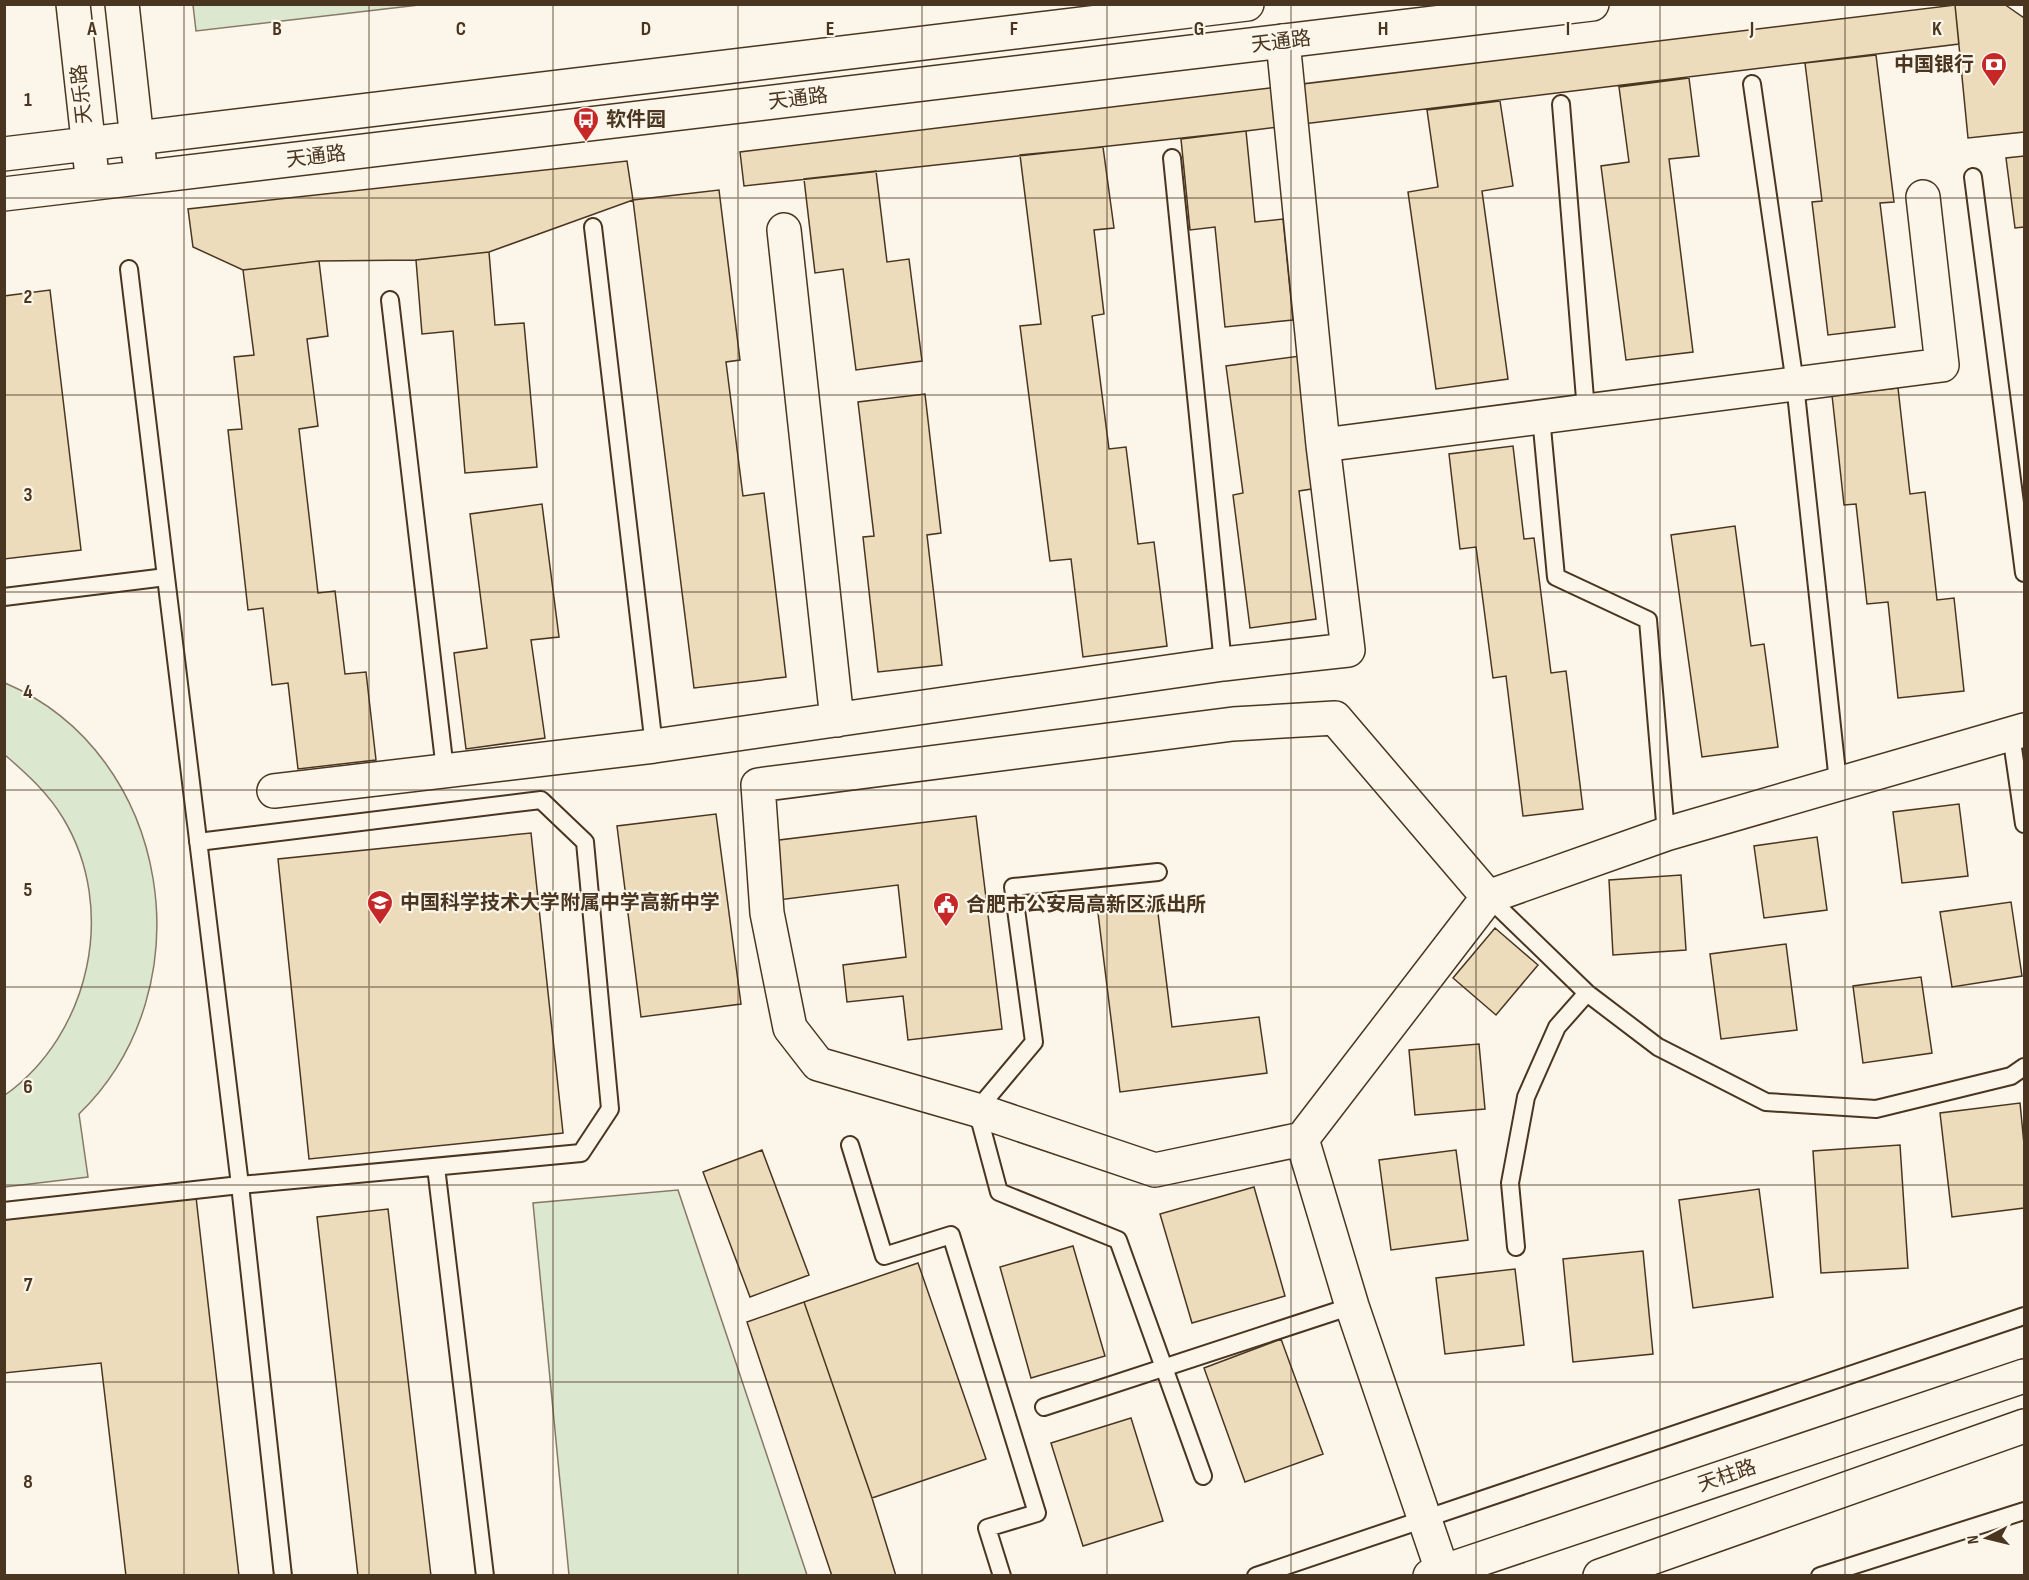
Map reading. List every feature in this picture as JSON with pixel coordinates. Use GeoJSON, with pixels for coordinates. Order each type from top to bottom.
{"type":"FeatureCollection","features":[{"type":"Feature","properties":{"kind":"street","name":"天乐路"},"geometry":{"type":"LineString","coordinates":[[73,4],[94,184]]}},
{"type":"Feature","properties":{"kind":"street"},"geometry":{"type":"LineString","coordinates":[[122,4],[138,138],[140,178]]}},
{"type":"Feature","properties":{"kind":"street","name":"天通路"},"geometry":{"type":"LineString","coordinates":[[4,154],[1247,4]]}},
{"type":"Feature","properties":{"kind":"street","name":"天通路"},"geometry":{"type":"LineString","coordinates":[[4,194],[1592,4]]}},
{"type":"Feature","properties":{"kind":"street"},"geometry":{"type":"LineString","coordinates":[[274,791],[654,746],[1223,664],[1348,650],[1323,445],[1283,42]]}},
{"type":"Feature","properties":{"kind":"street"},"geometry":{"type":"LineString","coordinates":[[1323,445],[1942,365],[1923,197]]}},
{"type":"Feature","properties":{"kind":"street"},"geometry":{"type":"LineString","coordinates":[[783,230],[837,720]]}},
{"type":"Feature","properties":{"kind":"street"},"geometry":{"type":"LineString","coordinates":[[1488,897],[1335,718],[1233,724],[758,785],[767,913],[790,1028],[818,1064],[977,1110],[1155,1170],[1302,1140],[1488,897],[1666,834],[1838,782],[2018,732]]}},
{"type":"Feature","properties":{"kind":"street"},"geometry":{"type":"LineString","coordinates":[[1302,1140],[1353,1306],[1423,1518],[1438,1574]]}},
{"type":"Feature","properties":{"kind":"street","name":"天柱路"},"geometry":{"type":"LineString","coordinates":[[1438,1574],[2025,1376]]}},
{"type":"Feature","properties":{"kind":"street"},"geometry":{"type":"LineString","coordinates":[[1600,1575],[1850,1485],[2025,1426]]}},
{"type":"Feature","properties":{"kind":"lane"},"geometry":{"type":"LineString","coordinates":[[1752,84],[1795,384],[1838,782]]}},
{"type":"Feature","properties":{"kind":"lane"},"geometry":{"type":"LineString","coordinates":[[1561,104],[1587,411]]}},
{"type":"Feature","properties":{"kind":"lane"},"geometry":{"type":"LineString","coordinates":[[1172,158],[1223,664]]}},
{"type":"Feature","properties":{"kind":"lane"},"geometry":{"type":"LineString","coordinates":[[1973,177],[2025,573]]}},
{"type":"Feature","properties":{"kind":"lane"},"geometry":{"type":"LineString","coordinates":[[593,227],[654,746]]}},
{"type":"Feature","properties":{"kind":"lane"},"geometry":{"type":"LineString","coordinates":[[129,269],[240,1185],[283,1575]]}},
{"type":"Feature","properties":{"kind":"lane"},"geometry":{"type":"LineString","coordinates":[[390,300],[445,770]]}},
{"type":"Feature","properties":{"kind":"lane"},"geometry":{"type":"LineString","coordinates":[[1541,417],[1556,577],[1648,620],[1666,834]]}},
{"type":"Feature","properties":{"kind":"lane"},"geometry":{"type":"LineString","coordinates":[[4,597],[166,577]]}},
{"type":"Feature","properties":{"kind":"lane"},"geometry":{"type":"LineString","coordinates":[[2018,732],[2025,824]]}},
{"type":"Feature","properties":{"kind":"lane"},"geometry":{"type":"LineString","coordinates":[[4,1211],[240,1185],[581,1153],[610,1109],[585,842],[541,800],[198,842]]}},
{"type":"Feature","properties":{"kind":"lane"},"geometry":{"type":"LineString","coordinates":[[1158,872],[1013,887],[1034,1042],[977,1110],[999,1192],[1118,1240],[1203,1476]]}},
{"type":"Feature","properties":{"kind":"lane"},"geometry":{"type":"LineString","coordinates":[[1488,897],[1587,993],[1658,1047],[1766,1102],[1876,1109],[2011,1076],[2025,1067]]}},
{"type":"Feature","properties":{"kind":"lane"},"geometry":{"type":"LineString","coordinates":[[1516,1247],[1510,1183],[1526,1097],[1557,1027],[1587,993]]}},
{"type":"Feature","properties":{"kind":"lane"},"geometry":{"type":"LineString","coordinates":[[850,1145],[884,1256],[951,1236],[1037,1512],[987,1528],[1002,1575]]}},
{"type":"Feature","properties":{"kind":"lane"},"geometry":{"type":"LineString","coordinates":[[436,1167],[485,1575]]}},
{"type":"Feature","properties":{"kind":"lane"},"geometry":{"type":"LineString","coordinates":[[1044,1407],[1353,1306]]}},
{"type":"Feature","properties":{"kind":"lane"},"geometry":{"type":"LineString","coordinates":[[1256,1575],[2025,1316]]}},
{"type":"Feature","properties":{"kind":"lane"},"geometry":{"type":"LineString","coordinates":[[1820,1575],[2025,1511]]}},
{"type":"Feature","properties":{"kind":"green space"},"geometry":{"type":"Polygon","coordinates":[[[193,4],[419,5],[196,31],[193,4]]]}},
{"type":"Feature","properties":{"kind":"green space"},"geometry":{"type":"Polygon","coordinates":[[[5,683],[61,717],[105,763],[136,818],[153,878],[156,941],[145,1004],[120,1063],[79,1114],[88,1177],[5,1187],[5,1095],[34,1069],[58,1039],[75,1005],[86,968],[91,930],[89,891],[80,854],[63,818],[44,792],[5,755],[5,683]]]}},
{"type":"Feature","properties":{"kind":"green space"},"geometry":{"type":"Polygon","coordinates":[[[678,1190],[807,1575],[569,1575],[533,1203],[678,1190]]]}},
{"type":"Feature","properties":{"kind":"building","name":"中国银行"},"geometry":{"type":"Polygon","coordinates":[[[2004,4],[2024,18],[2024,132],[1968,138],[1955,5],[2004,4]]]}},
{"type":"Feature","properties":{"kind":"building"},"geometry":{"type":"Polygon","coordinates":[[[1955,5],[1959,44],[1246,131],[744,186],[740,152],[1955,5]]]}},
{"type":"Feature","properties":{"kind":"building"},"geometry":{"type":"Polygon","coordinates":[[[1876,55],[1894,202],[1880,203],[1895,327],[1828,335],[1812,202],[1822,201],[1805,63],[1876,55]]]}},
{"type":"Feature","properties":{"kind":"building"},"geometry":{"type":"Polygon","coordinates":[[[1689,78],[1699,156],[1669,159],[1693,352],[1626,360],[1601,166],[1629,162],[1619,87],[1689,78]]]}},
{"type":"Feature","properties":{"kind":"building"},"geometry":{"type":"Polygon","coordinates":[[[1500,101],[1513,186],[1482,191],[1508,379],[1436,389],[1408,192],[1438,187],[1427,110],[1500,101]]]}},
{"type":"Feature","properties":{"kind":"building"},"geometry":{"type":"Polygon","coordinates":[[[1246,131],[1255,222],[1283,219],[1293,320],[1225,327],[1215,227],[1190,230],[1181,139],[1246,131]]]}},
{"type":"Feature","properties":{"kind":"building"},"geometry":{"type":"Polygon","coordinates":[[[1103,147],[1114,228],[1094,230],[1104,314],[1092,316],[1109,449],[1126,447],[1138,544],[1154,542],[1167,646],[1083,657],[1071,559],[1050,561],[1020,326],[1041,324],[1020,155],[1103,147]]]}},
{"type":"Feature","properties":{"kind":"building"},"geometry":{"type":"Polygon","coordinates":[[[2024,156],[2024,227],[2015,228],[2006,158],[2024,156]]]}},
{"type":"Feature","properties":{"kind":"building"},"geometry":{"type":"Polygon","coordinates":[[[627,161],[633,200],[489,252],[416,260],[319,261],[243,270],[193,247],[188,209],[627,161]]]}},
{"type":"Feature","properties":{"kind":"building"},"geometry":{"type":"Polygon","coordinates":[[[876,171],[887,262],[909,259],[922,361],[856,370],[843,269],[815,273],[804,179],[876,171]]]}},
{"type":"Feature","properties":{"kind":"building"},"geometry":{"type":"Polygon","coordinates":[[[719,190],[740,360],[726,362],[743,496],[764,493],[786,677],[694,688],[633,200],[719,190]]]}},
{"type":"Feature","properties":{"kind":"building"},"geometry":{"type":"Polygon","coordinates":[[[489,252],[495,325],[524,323],[537,467],[465,473],[453,331],[422,334],[416,260],[489,252]]]}},
{"type":"Feature","properties":{"kind":"building"},"geometry":{"type":"Polygon","coordinates":[[[319,261],[328,336],[307,339],[318,426],[299,429],[318,593],[335,591],[345,674],[366,672],[376,760],[298,769],[288,683],[272,685],[263,608],[248,610],[228,430],[242,429],[234,357],[254,355],[243,270],[319,261]]]}},
{"type":"Feature","properties":{"kind":"building"},"geometry":{"type":"Polygon","coordinates":[[[50,290],[81,550],[4,559],[4,296],[50,290]]]}},
{"type":"Feature","properties":{"kind":"building"},"geometry":{"type":"Polygon","coordinates":[[[1300,356],[1318,488],[1299,491],[1316,619],[1250,628],[1233,495],[1243,493],[1226,366],[1300,356]]]}},
{"type":"Feature","properties":{"kind":"building"},"geometry":{"type":"Polygon","coordinates":[[[1898,388],[1910,494],[1925,492],[1937,600],[1954,598],[1964,691],[1898,698],[1888,602],[1867,604],[1856,504],[1844,505],[1832,395],[1898,388]]]}},
{"type":"Feature","properties":{"kind":"building"},"geometry":{"type":"Polygon","coordinates":[[[925,394],[941,533],[927,535],[942,665],[878,672],[863,537],[874,536],[858,402],[925,394]]]}},
{"type":"Feature","properties":{"kind":"building"},"geometry":{"type":"Polygon","coordinates":[[[1513,446],[1524,539],[1534,538],[1551,673],[1566,671],[1583,809],[1523,816],[1506,676],[1493,678],[1476,547],[1460,549],[1449,454],[1513,446]]]}},
{"type":"Feature","properties":{"kind":"building"},"geometry":{"type":"Polygon","coordinates":[[[542,504],[559,637],[531,640],[545,738],[466,749],[454,653],[487,648],[470,514],[542,504]]]}},
{"type":"Feature","properties":{"kind":"building"},"geometry":{"type":"Polygon","coordinates":[[[1735,526],[1751,646],[1764,644],[1778,747],[1702,757],[1671,535],[1735,526]]]}},
{"type":"Feature","properties":{"kind":"building"},"geometry":{"type":"Polygon","coordinates":[[[1959,804],[1968,876],[1902,883],[1893,812],[1959,804]]]}},
{"type":"Feature","properties":{"kind":"building"},"geometry":{"type":"Polygon","coordinates":[[[716,814],[741,1004],[641,1017],[617,826],[716,814]]]}},
{"type":"Feature","properties":{"kind":"building","name":"合肥市公安局高新区派出所"},"geometry":{"type":"Polygon","coordinates":[[[976,816],[1002,1029],[908,1040],[903,996],[847,1002],[843,965],[906,957],[898,885],[778,900],[771,841],[976,816]]]}},
{"type":"Feature","properties":{"kind":"building"},"geometry":{"type":"Polygon","coordinates":[[[531,833],[563,1133],[309,1159],[278,859],[531,833]]]}},
{"type":"Feature","properties":{"kind":"building"},"geometry":{"type":"Polygon","coordinates":[[[1817,837],[1827,910],[1764,918],[1754,846],[1817,837]]]}},
{"type":"Feature","properties":{"kind":"building"},"geometry":{"type":"Polygon","coordinates":[[[1681,875],[1686,950],[1613,955],[1609,880],[1681,875]]]}},
{"type":"Feature","properties":{"kind":"building"},"geometry":{"type":"Polygon","coordinates":[[[2011,902],[2022,976],[1952,987],[1940,912],[2011,902]]]}},
{"type":"Feature","properties":{"kind":"building"},"geometry":{"type":"Polygon","coordinates":[[[1157,905],[1172,1027],[1259,1017],[1267,1073],[1120,1092],[1098,913],[1157,905]]]}},
{"type":"Feature","properties":{"kind":"building"},"geometry":{"type":"Polygon","coordinates":[[[1495,928],[1538,965],[1496,1015],[1453,978],[1495,928]]]}},
{"type":"Feature","properties":{"kind":"building"},"geometry":{"type":"Polygon","coordinates":[[[1786,944],[1797,1030],[1721,1039],[1710,954],[1786,944]]]}},
{"type":"Feature","properties":{"kind":"building"},"geometry":{"type":"Polygon","coordinates":[[[1921,977],[1932,1053],[1863,1063],[1853,986],[1921,977]]]}},
{"type":"Feature","properties":{"kind":"building"},"geometry":{"type":"Polygon","coordinates":[[[1479,1044],[1485,1109],[1415,1115],[1409,1050],[1479,1044]]]}},
{"type":"Feature","properties":{"kind":"building"},"geometry":{"type":"Polygon","coordinates":[[[2020,1103],[2024,1144],[2024,1208],[1952,1217],[1940,1113],[2020,1103]]]}},
{"type":"Feature","properties":{"kind":"building"},"geometry":{"type":"Polygon","coordinates":[[[1900,1145],[1908,1268],[1821,1273],[1813,1151],[1900,1145]]]}},
{"type":"Feature","properties":{"kind":"building"},"geometry":{"type":"Polygon","coordinates":[[[762,1150],[809,1275],[750,1297],[703,1172],[762,1150]]]}},
{"type":"Feature","properties":{"kind":"building"},"geometry":{"type":"Polygon","coordinates":[[[1456,1150],[1468,1240],[1391,1250],[1379,1160],[1456,1150]]]}},
{"type":"Feature","properties":{"kind":"building"},"geometry":{"type":"Polygon","coordinates":[[[1254,1187],[1285,1296],[1192,1323],[1160,1214],[1254,1187]]]}},
{"type":"Feature","properties":{"kind":"building"},"geometry":{"type":"Polygon","coordinates":[[[1759,1189],[1773,1297],[1693,1308],[1679,1200],[1759,1189]]]}},
{"type":"Feature","properties":{"kind":"building"},"geometry":{"type":"Polygon","coordinates":[[[196,1197],[239,1576],[126,1576],[101,1363],[4,1373],[4,1219],[196,1197]]]}},
{"type":"Feature","properties":{"kind":"building"},"geometry":{"type":"Polygon","coordinates":[[[388,1209],[431,1576],[358,1576],[317,1217],[388,1209]]]}},
{"type":"Feature","properties":{"kind":"building"},"geometry":{"type":"Polygon","coordinates":[[[1073,1246],[1105,1356],[1031,1378],[1000,1267],[1073,1246]]]}},
{"type":"Feature","properties":{"kind":"building"},"geometry":{"type":"Polygon","coordinates":[[[1643,1251],[1653,1354],[1573,1362],[1563,1259],[1643,1251]]]}},
{"type":"Feature","properties":{"kind":"building"},"geometry":{"type":"Polygon","coordinates":[[[918,1263],[986,1459],[872,1498],[804,1302],[918,1263]]]}},
{"type":"Feature","properties":{"kind":"building"},"geometry":{"type":"Polygon","coordinates":[[[1515,1269],[1524,1345],[1445,1354],[1436,1278],[1515,1269]]]}},
{"type":"Feature","properties":{"kind":"building"},"geometry":{"type":"Polygon","coordinates":[[[804,1302],[872,1498],[896,1576],[832,1576],[747,1322],[804,1302]]]}},
{"type":"Feature","properties":{"kind":"building"},"geometry":{"type":"Polygon","coordinates":[[[1281,1339],[1323,1454],[1245,1482],[1204,1368],[1281,1339]]]}},
{"type":"Feature","properties":{"kind":"building"},"geometry":{"type":"Polygon","coordinates":[[[1131,1418],[1163,1521],[1083,1546],[1051,1443],[1131,1418]]]}},
{"type":"Feature","properties":{"kind":"place","name":"中国银行"},"geometry":{"type":"Point","coordinates":[1994,88]}},
{"type":"Feature","properties":{"kind":"place","name":"软件园"},"geometry":{"type":"Point","coordinates":[586,143]}},
{"type":"Feature","properties":{"kind":"place","name":"中国科学技术大学附属中学高新中学"},"geometry":{"type":"Point","coordinates":[380,926]}},
{"type":"Feature","properties":{"kind":"place","name":"合肥市公安局高新区派出所"},"geometry":{"type":"Point","coordinates":[946,928]}}]}
